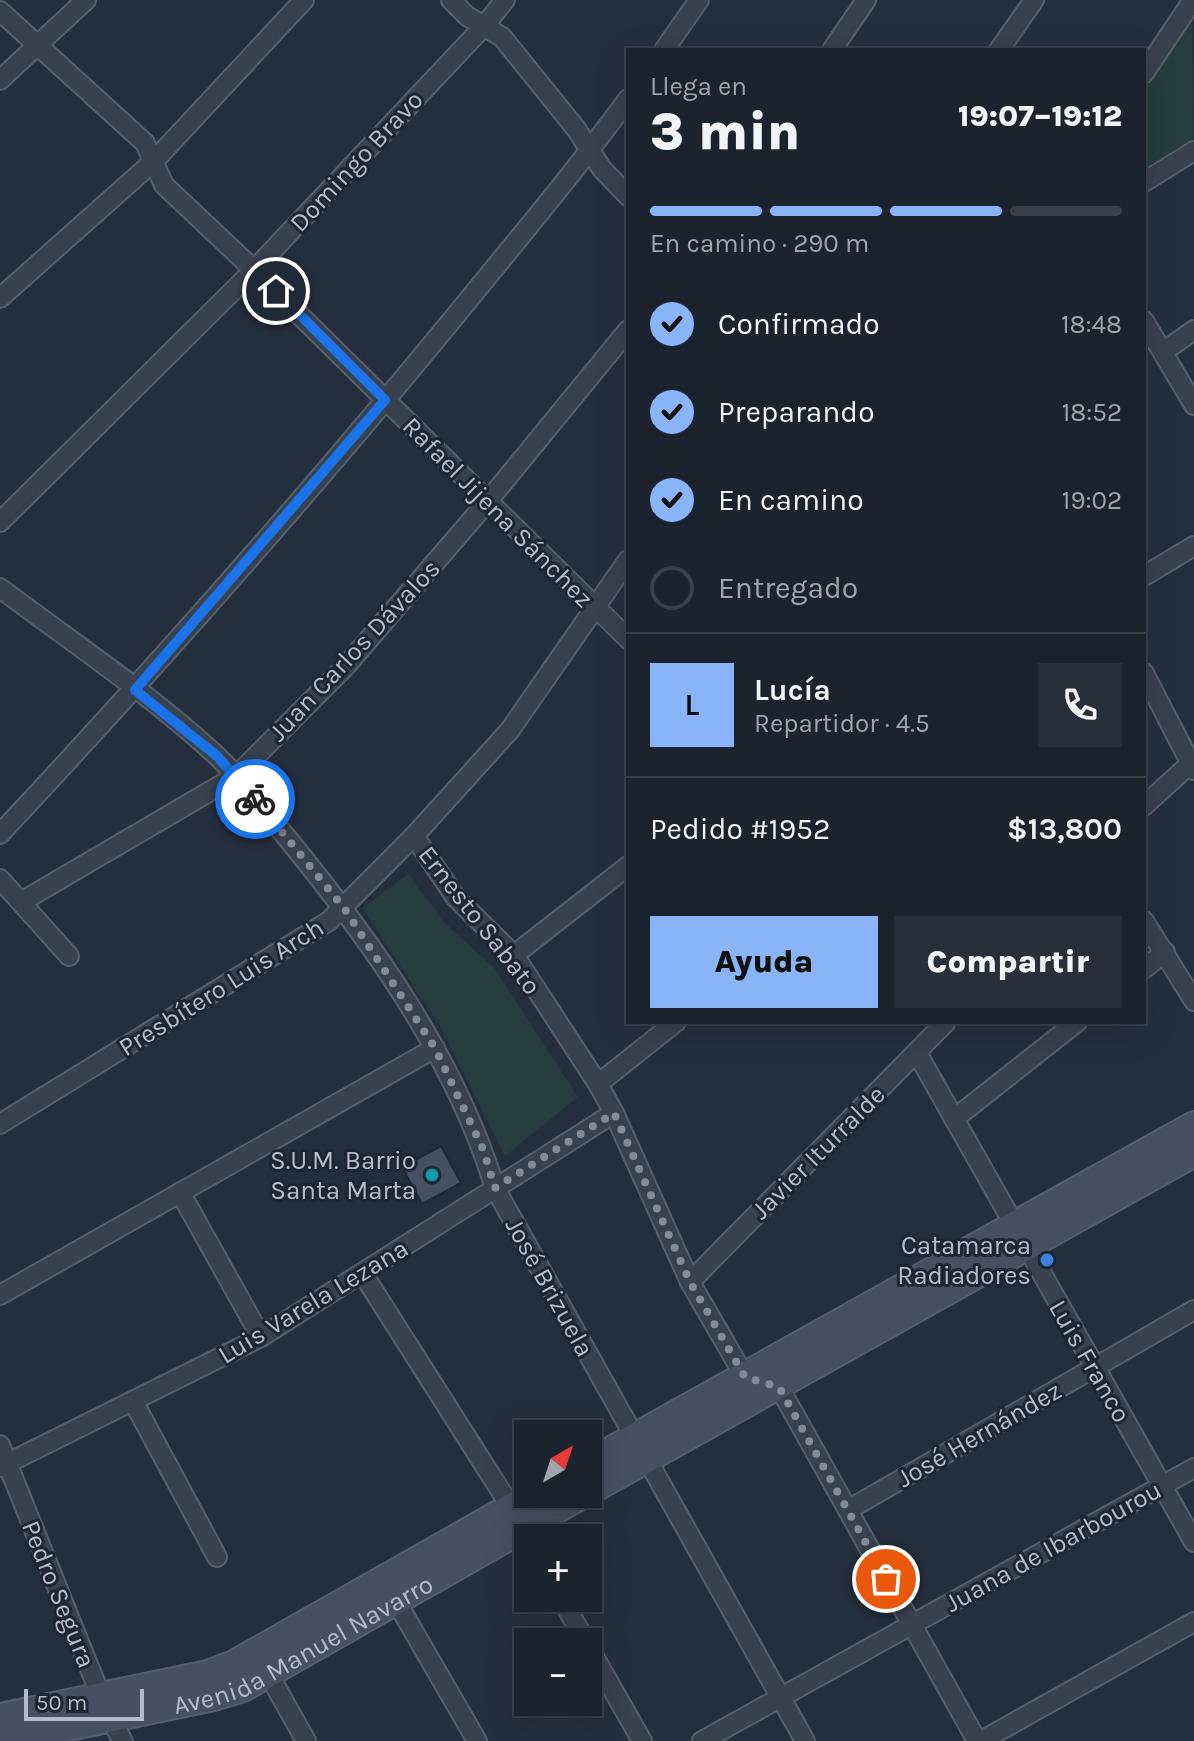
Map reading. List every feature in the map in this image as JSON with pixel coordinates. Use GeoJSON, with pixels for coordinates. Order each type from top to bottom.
{"type":"FeatureCollection","features":[{"type":"Feature","properties":{"kind":"main road","name":"Avenida Manuel Navarro"},"geometry":{"type":"LineString","coordinates":[[602,1480],[640,1448],[745,1377],[1194,1125]]}},
{"type":"Feature","properties":{"kind":"main road","name":"Avenida Manuel Navarro"},"geometry":{"type":"LineString","coordinates":[[602,1459],[640,1448],[779,1387],[1194,1153]]}},
{"type":"Feature","properties":{"kind":"main road","name":"Avenida Manuel Navarro"},"geometry":{"type":"LineString","coordinates":[[0,1717],[111,1719],[234,1664],[547,1508]]}},
{"type":"Feature","properties":{"kind":"main road","name":"Avenida Manuel Navarro"},"geometry":{"type":"LineString","coordinates":[[1,1741],[229,1693],[269,1675],[396,1601],[524,1517]]}},
{"type":"Feature","properties":{"kind":"street"},"geometry":{"type":"LineString","coordinates":[[0,80],[86,0]]}},
{"type":"Feature","properties":{"kind":"street"},"geometry":{"type":"LineString","coordinates":[[0,298],[154,161],[304,0]]}},
{"type":"Feature","properties":{"kind":"street"},"geometry":{"type":"LineString","coordinates":[[451,0],[467,16],[502,37],[626,194]]}},
{"type":"Feature","properties":{"kind":"street","name":"Domingo Bravo"},"geometry":{"type":"LineString","coordinates":[[0,522],[254,270],[505,0]]}},
{"type":"Feature","properties":{"kind":"street"},"geometry":{"type":"LineString","coordinates":[[665,48],[699,0]]}},
{"type":"Feature","properties":{"kind":"street"},"geometry":{"type":"LineString","coordinates":[[833,48],[866,0]]}},
{"type":"Feature","properties":{"kind":"street"},"geometry":{"type":"LineString","coordinates":[[1000,48],[1034,0]]}},
{"type":"Feature","properties":{"kind":"street"},"geometry":{"type":"LineString","coordinates":[[1146,70],[1188,4]]}},
{"type":"Feature","properties":{"kind":"street","name":"Rafael Jijena Sánchez"},"geometry":{"type":"LineString","coordinates":[[0,11],[145,143],[164,185],[626,637]]}},
{"type":"Feature","properties":{"kind":"street"},"geometry":{"type":"LineString","coordinates":[[0,834],[135,690],[385,400],[590,151],[626,102]]}},
{"type":"Feature","properties":{"kind":"street"},"geometry":{"type":"LineString","coordinates":[[1146,181],[1194,151]]}},
{"type":"Feature","properties":{"kind":"street"},"geometry":{"type":"LineString","coordinates":[[1146,324],[1194,405]]}},
{"type":"Feature","properties":{"kind":"street"},"geometry":{"type":"LineString","coordinates":[[1163,352],[1194,330]]}},
{"type":"Feature","properties":{"kind":"street","name":"Juan Carlos Dávalos"},"geometry":{"type":"LineString","coordinates":[[21,902],[236,776],[345,667],[488,501],[626,332]]}},
{"type":"Feature","properties":{"kind":"street"},"geometry":{"type":"LineString","coordinates":[[1146,575],[1194,546]]}},
{"type":"Feature","properties":{"kind":"street","name":"Presbítero Luis Arch"},"geometry":{"type":"LineString","coordinates":[[0,1124],[329,921],[344,908],[510,730],[626,563]]}},
{"type":"Feature","properties":{"kind":"street","name":"José Brizuela"},"geometry":{"type":"LineString","coordinates":[[0,588],[217,756],[344,908],[435,1048],[483,1149],[495,1188],[805,1741]]}},
{"type":"Feature","properties":{"kind":"street"},"geometry":{"type":"LineString","coordinates":[[1146,677],[1192,766],[1146,804]]}},
{"type":"Feature","properties":{"kind":"street","name":"Ernesto Sabato"},"geometry":{"type":"LineString","coordinates":[[414,836],[456,898],[514,955],[598,1084],[690,1282],[745,1377]]}},
{"type":"Feature","properties":{"kind":"street"},"geometry":{"type":"LineString","coordinates":[[514,955],[626,868]]}},
{"type":"Feature","properties":{"kind":"street"},"geometry":{"type":"LineString","coordinates":[[0,879],[69,956]]}},
{"type":"Feature","properties":{"kind":"street"},"geometry":{"type":"LineString","coordinates":[[1146,924],[1194,1001]]}},
{"type":"Feature","properties":{"kind":"street"},"geometry":{"type":"LineString","coordinates":[[1146,967],[1165,952]]}},
{"type":"Feature","properties":{"kind":"street"},"geometry":{"type":"LineString","coordinates":[[598,1084],[673,1024]]}},
{"type":"Feature","properties":{"kind":"street","name":"Javier Iturralde"},"geometry":{"type":"LineString","coordinates":[[690,1282],[944,1024]]}},
{"type":"Feature","properties":{"kind":"street"},"geometry":{"type":"LineString","coordinates":[[954,1119],[1074,1024]]}},
{"type":"Feature","properties":{"kind":"street"},"geometry":{"type":"LineString","coordinates":[[0,1295],[435,1048]]}},
{"type":"Feature","properties":{"kind":"street","name":"Luis Franco"},"geometry":{"type":"LineString","coordinates":[[917,1053],[1194,1542]]}},
{"type":"Feature","properties":{"kind":"street","name":"Luis Varela Lezana"},"geometry":{"type":"LineString","coordinates":[[2,1459],[133,1401],[261,1337],[614,1113]]}},
{"type":"Feature","properties":{"kind":"street"},"geometry":{"type":"LineString","coordinates":[[180,1192],[261,1337]]}},
{"type":"Feature","properties":{"kind":"street"},"geometry":{"type":"LineString","coordinates":[[363,1274],[524,1517]]}},
{"type":"Feature","properties":{"kind":"street","name":"José Hernández"},"geometry":{"type":"LineString","coordinates":[[848,1510],[1194,1310]]}},
{"type":"Feature","properties":{"kind":"street"},"geometry":{"type":"LineString","coordinates":[[745,1377],[779,1387],[979,1741],[1194,1622]]}},
{"type":"Feature","properties":{"kind":"street"},"geometry":{"type":"LineString","coordinates":[[133,1401],[217,1557]]}},
{"type":"Feature","properties":{"kind":"street","name":"Pedro Segura"},"geometry":{"type":"LineString","coordinates":[[2,1459],[111,1719]]}},
{"type":"Feature","properties":{"kind":"street","name":"Juana de Ibarbourou"},"geometry":{"type":"LineString","coordinates":[[702,1741],[1194,1468]]}},
{"type":"Feature","properties":{"kind":"street"},"geometry":{"type":"LineString","coordinates":[[396,1601],[477,1741]]}},
{"type":"Feature","properties":{"kind":"street"},"geometry":{"type":"LineString","coordinates":[[602,1670],[642,1741]]}},
{"type":"Feature","properties":{"kind":"street"},"geometry":{"type":"LineString","coordinates":[[269,1675],[306,1741]]}},
{"type":"Feature","properties":{"kind":"green space"},"geometry":{"type":"Polygon","coordinates":[[[1192,21],[1194,140],[1146,169],[1146,84],[1184,27],[1192,21]]]}},
{"type":"Feature","properties":{"kind":"green space"},"geometry":{"type":"Polygon","coordinates":[[[408,874],[444,922],[495,969],[578,1097],[505,1156],[441,1028],[362,908],[408,874]]]}},
{"type":"Feature","properties":{"kind":"building","name":"S.U.M. Barrio Santa Marta"},"geometry":{"type":"Polygon","coordinates":[[[441,1146],[461,1183],[422,1204],[402,1167],[441,1146]]]}},
{"type":"Feature","properties":{"kind":"way so far"},"geometry":{"type":"LineString","coordinates":[[255,799],[344,908],[435,1048],[483,1149],[495,1188],[614,1113],[690,1282],[745,1377],[779,1387],[886,1579]]}},
{"type":"Feature","properties":{"kind":"place","name":"S.U.M. Barrio Santa Marta"},"geometry":{"type":"Point","coordinates":[432,1175]}},
{"type":"Feature","properties":{"kind":"place","name":"Catamarca Radiadores"},"geometry":{"type":"Point","coordinates":[1047,1260]}},
{"type":"Feature","properties":{"kind":"route"},"geometry":{"type":"LineString","coordinates":[[255,799],[217,756],[135,690],[385,400],[276,291]]}}]}
